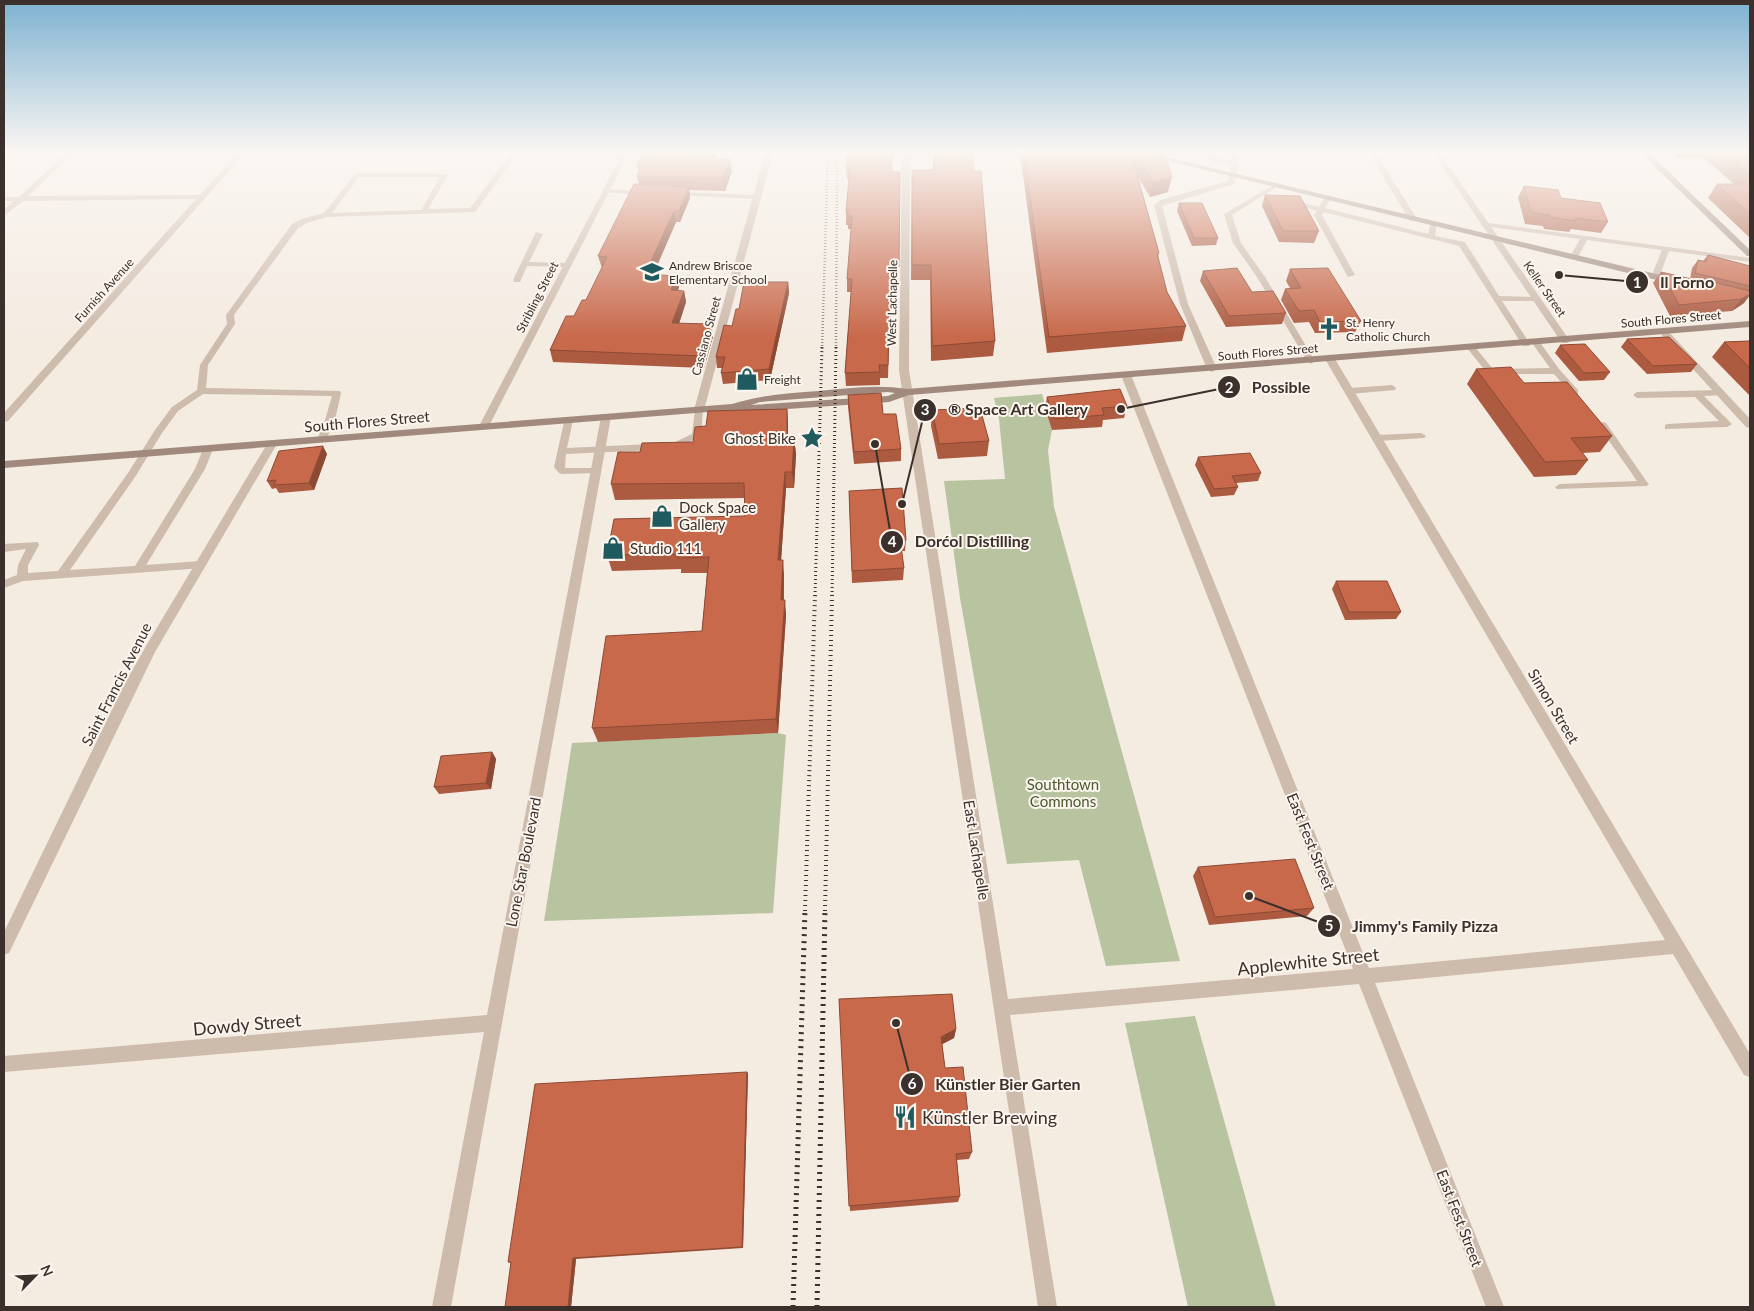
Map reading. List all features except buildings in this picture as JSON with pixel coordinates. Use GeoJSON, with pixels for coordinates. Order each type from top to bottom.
{"type":"FeatureCollection","features":[{"type":"Feature","properties":{"kind":"main road"},"geometry":{"type":"LineString","coordinates":[[1392,214],[1684,284]]}},
{"type":"Feature","properties":{"kind":"main road"},"geometry":{"type":"LineString","coordinates":[[1708,214],[1750,254]]}},
{"type":"Feature","properties":{"kind":"main road","name":"South Flores Street"},"geometry":{"type":"LineString","coordinates":[[4,464],[733,407],[758,408],[889,400],[907,392],[1749,326]]}},
{"type":"Feature","properties":{"kind":"street","name":"Furnish Avenue"},"geometry":{"type":"LineString","coordinates":[[4,419],[188,214]]}},
{"type":"Feature","properties":{"kind":"street","name":"Stribling Street"},"geometry":{"type":"LineString","coordinates":[[484,426],[594,214]]}},
{"type":"Feature","properties":{"kind":"street","name":"Cassiano Street"},"geometry":{"type":"LineString","coordinates":[[699,410],[752,214]]}},
{"type":"Feature","properties":{"kind":"street","name":"West Lachapelle"},"geometry":{"type":"LineString","coordinates":[[905,214],[904,370],[907,392]]}},
{"type":"Feature","properties":{"kind":"street"},"geometry":{"type":"LineString","coordinates":[[1160,214],[1184,304],[1212,369]]}},
{"type":"Feature","properties":{"kind":"street","name":"Keller Street"},"geometry":{"type":"LineString","coordinates":[[1477,214],[1565,341]]}},
{"type":"Feature","properties":{"kind":"street"},"geometry":{"type":"LineString","coordinates":[[1664,332],[1750,425]]}},
{"type":"Feature","properties":{"kind":"street","name":"Simon Street"},"geometry":{"type":"LineString","coordinates":[[1330,360],[1750,1069]]}},
{"type":"Feature","properties":{"kind":"street","name":"East Fest Street"},"geometry":{"type":"LineString","coordinates":[[1126,375],[1495,1307]]}},
{"type":"Feature","properties":{"kind":"street","name":"East Lachapelle"},"geometry":{"type":"LineString","coordinates":[[907,392],[1047,1307]]}},
{"type":"Feature","properties":{"kind":"street","name":"Lone Star Boulevard"},"geometry":{"type":"LineString","coordinates":[[441,1307],[606,417]]}},
{"type":"Feature","properties":{"kind":"street","name":"Saint Francis Avenue"},"geometry":{"type":"LineString","coordinates":[[4,948],[129,688],[272,444]]}},
{"type":"Feature","properties":{"kind":"street","name":"Applewhite Street"},"geometry":{"type":"LineString","coordinates":[[1001,1008],[1186,993],[1678,946]]}},
{"type":"Feature","properties":{"kind":"street","name":"Dowdy Street"},"geometry":{"type":"LineString","coordinates":[[4,1064],[493,1023]]}},
{"type":"Feature","properties":{"kind":"lane"},"geometry":{"type":"LineString","coordinates":[[201,391],[204,365],[231,324],[230,315],[295,226],[304,221],[327,215],[353,214]]}},
{"type":"Feature","properties":{"kind":"lane"},"geometry":{"type":"LineString","coordinates":[[1228,214],[1237,243],[1261,277],[1311,361]]}},
{"type":"Feature","properties":{"kind":"lane"},"geometry":{"type":"LineString","coordinates":[[1318,214],[1351,275]]}},
{"type":"Feature","properties":{"kind":"lane"},"geometry":{"type":"LineString","coordinates":[[1341,214],[1462,244],[1497,298],[1531,343],[1582,400]]}},
{"type":"Feature","properties":{"kind":"lane"},"geometry":{"type":"LineString","coordinates":[[1409,214],[1412,219]]}},
{"type":"Feature","properties":{"kind":"lane"},"geometry":{"type":"LineString","coordinates":[[1430,237],[1434,224]]}},
{"type":"Feature","properties":{"kind":"lane"},"geometry":{"type":"LineString","coordinates":[[1484,224],[1750,260]]}},
{"type":"Feature","properties":{"kind":"lane"},"geometry":{"type":"LineString","coordinates":[[517,280],[539,234]]}},
{"type":"Feature","properties":{"kind":"lane"},"geometry":{"type":"LineString","coordinates":[[1574,257],[1584,238]]}},
{"type":"Feature","properties":{"kind":"lane"},"geometry":{"type":"LineString","coordinates":[[1655,277],[1666,249]]}},
{"type":"Feature","properties":{"kind":"lane"},"geometry":{"type":"LineString","coordinates":[[524,264],[568,265]]}},
{"type":"Feature","properties":{"kind":"lane"},"geometry":{"type":"LineString","coordinates":[[1497,298],[1536,299]]}},
{"type":"Feature","properties":{"kind":"lane"},"geometry":{"type":"LineString","coordinates":[[1471,348],[1491,372],[1556,371]]}},
{"type":"Feature","properties":{"kind":"lane"},"geometry":{"type":"LineString","coordinates":[[1350,391],[1392,388]]}},
{"type":"Feature","properties":{"kind":"lane"},"geometry":{"type":"LineString","coordinates":[[61,574],[132,475],[175,409],[201,391],[338,393],[322,440]]}},
{"type":"Feature","properties":{"kind":"lane"},"geometry":{"type":"LineString","coordinates":[[1637,395],[1720,393]]}},
{"type":"Feature","properties":{"kind":"lane"},"geometry":{"type":"LineString","coordinates":[[1668,427],[1728,424],[1697,394]]}},
{"type":"Feature","properties":{"kind":"lane"},"geometry":{"type":"LineString","coordinates":[[562,451],[674,446],[696,436],[699,410]]}},
{"type":"Feature","properties":{"kind":"lane"},"geometry":{"type":"LineString","coordinates":[[1560,487],[1644,484],[1607,430],[1594,415]]}},
{"type":"Feature","properties":{"kind":"lane"},"geometry":{"type":"LineString","coordinates":[[568,420],[559,467],[562,471],[596,470]]}},
{"type":"Feature","properties":{"kind":"lane"},"geometry":{"type":"LineString","coordinates":[[1377,438],[1421,436]]}},
{"type":"Feature","properties":{"kind":"lane"},"geometry":{"type":"LineString","coordinates":[[139,568],[200,469],[208,449]]}},
{"type":"Feature","properties":{"kind":"lane"},"geometry":{"type":"LineString","coordinates":[[4,548],[34,545],[23,565],[22,577]]}},
{"type":"Feature","properties":{"kind":"lane"},"geometry":{"type":"LineString","coordinates":[[4,584],[22,577],[200,565]]}},
{"type":"Feature","properties":{"kind":"green space","name":"Southtown Commons"},"geometry":{"type":"Polygon","coordinates":[[[1042,394],[1052,430],[1048,450],[1054,507],[1180,961],[1106,966],[1079,860],[1007,864],[960,598],[944,481],[1005,479],[999,419],[994,398],[1042,394]]]}},
{"type":"Feature","properties":{"kind":"green space"},"geometry":{"type":"Polygon","coordinates":[[[778,733],[786,735],[773,913],[544,921],[572,743],[778,733]]]}},
{"type":"Feature","properties":{"kind":"green space"},"geometry":{"type":"Polygon","coordinates":[[[1195,1016],[1276,1307],[1188,1307],[1125,1023],[1195,1016]]]}},
{"type":"Feature","properties":{"kind":"railway"},"geometry":{"type":"LineString","coordinates":[[822,349],[826,214]]}},
{"type":"Feature","properties":{"kind":"railway"},"geometry":{"type":"LineString","coordinates":[[836,349],[837,214]]}},
{"type":"Feature","properties":{"kind":"railway"},"geometry":{"type":"LineString","coordinates":[[815,596],[822,347]]}},
{"type":"Feature","properties":{"kind":"railway"},"geometry":{"type":"LineString","coordinates":[[832,596],[836,347]]}},
{"type":"Feature","properties":{"kind":"railway"},"geometry":{"type":"LineString","coordinates":[[805,911],[815,595]]}},
{"type":"Feature","properties":{"kind":"railway"},"geometry":{"type":"LineString","coordinates":[[825,911],[832,595]]}},
{"type":"Feature","properties":{"kind":"railway"},"geometry":{"type":"LineString","coordinates":[[793,1307],[805,910]]}},
{"type":"Feature","properties":{"kind":"railway"},"geometry":{"type":"LineString","coordinates":[[817,1307],[825,910]]}},
{"type":"Feature","properties":{"kind":"place","name":"Andrew Briscoe Elementary School"},"geometry":{"type":"Point","coordinates":[652,272]}},
{"type":"Feature","properties":{"kind":"place","name":"Il Forno"},"geometry":{"type":"Point","coordinates":[1559,275]}},
{"type":"Feature","properties":{"kind":"place","name":"St. Henry Catholic Church"},"geometry":{"type":"Point","coordinates":[1329,329]}},
{"type":"Feature","properties":{"kind":"place","name":"Freight"},"geometry":{"type":"Point","coordinates":[747,379]}},
{"type":"Feature","properties":{"kind":"place","name":"Possible"},"geometry":{"type":"Point","coordinates":[1121,409]}},
{"type":"Feature","properties":{"kind":"place","name":"Ghost Bike"},"geometry":{"type":"Point","coordinates":[812,438]}},
{"type":"Feature","properties":{"kind":"place","name":"Dorćol Distilling"},"geometry":{"type":"Point","coordinates":[875,444]}},
{"type":"Feature","properties":{"kind":"place","name":"® Space Art Gallery"},"geometry":{"type":"Point","coordinates":[902,504]}},
{"type":"Feature","properties":{"kind":"place","name":"Dock Space Gallery"},"geometry":{"type":"Point","coordinates":[662,516]}},
{"type":"Feature","properties":{"kind":"place","name":"Studio 111"},"geometry":{"type":"Point","coordinates":[613,548]}},
{"type":"Feature","properties":{"kind":"place","name":"Jimmy's Family Pizza"},"geometry":{"type":"Point","coordinates":[1249,896]}},
{"type":"Feature","properties":{"kind":"place","name":"Künstler Bier Garten"},"geometry":{"type":"Point","coordinates":[896,1023]}},
{"type":"Feature","properties":{"kind":"place","name":"Künstler Brewing"},"geometry":{"type":"Point","coordinates":[905,1117]}}]}
